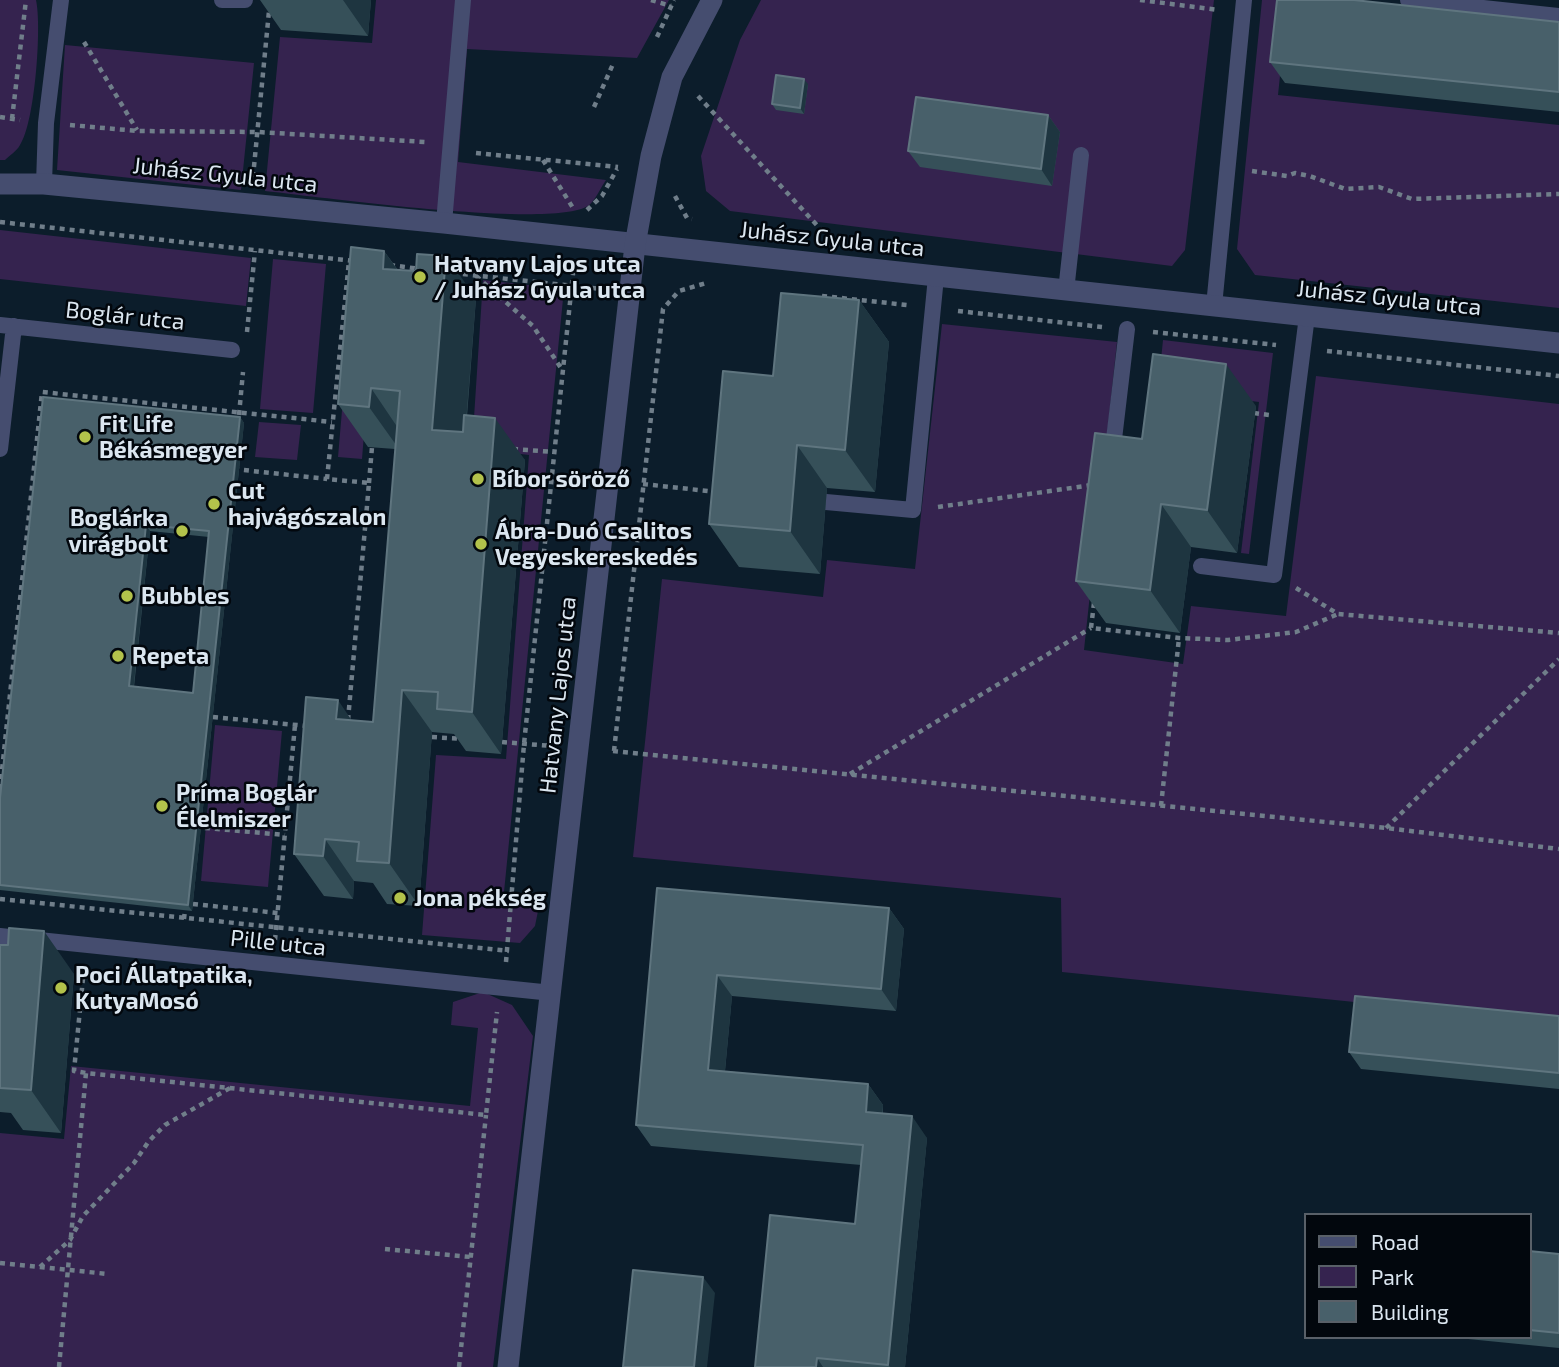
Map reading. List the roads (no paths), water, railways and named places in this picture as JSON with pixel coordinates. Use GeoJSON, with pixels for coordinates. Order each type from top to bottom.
{"type":"FeatureCollection","features":[{"type":"Feature","properties":{"kind":"street","name":"Hatvany Lajos utca"},"geometry":{"type":"LineString","coordinates":[[508,1367],[635,245],[651,156],[672,77],[712,0]]}},
{"type":"Feature","properties":{"kind":"street","name":"Juhász Gyula utca"},"geometry":{"type":"LineString","coordinates":[[0,184],[44,184],[444,223],[1559,343]]}},
{"type":"Feature","properties":{"kind":"lane"},"geometry":{"type":"LineString","coordinates":[[222,0],[245,0]]}},
{"type":"Feature","properties":{"kind":"lane"},"geometry":{"type":"LineString","coordinates":[[444,223],[463,0]]}},
{"type":"Feature","properties":{"kind":"lane"},"geometry":{"type":"LineString","coordinates":[[1214,306],[1244,0]]}},
{"type":"Feature","properties":{"kind":"lane"},"geometry":{"type":"LineString","coordinates":[[1408,0],[1559,16]]}},
{"type":"Feature","properties":{"kind":"lane"},"geometry":{"type":"LineString","coordinates":[[44,184],[46,123],[61,2]]}},
{"type":"Feature","properties":{"kind":"lane"},"geometry":{"type":"LineString","coordinates":[[1066,291],[1081,155]]}},
{"type":"Feature","properties":{"kind":"lane"},"geometry":{"type":"LineString","coordinates":[[826,502],[913,510],[936,277]]}},
{"type":"Feature","properties":{"kind":"lane"},"geometry":{"type":"LineString","coordinates":[[1201,566],[1274,575],[1307,316]]}},
{"type":"Feature","properties":{"kind":"lane","name":"Boglár utca"},"geometry":{"type":"LineString","coordinates":[[0,449],[7,325],[232,350]]}},
{"type":"Feature","properties":{"kind":"lane"},"geometry":{"type":"LineString","coordinates":[[1109,483],[1127,329]]}},
{"type":"Feature","properties":{"kind":"lane","name":"Pille utca"},"geometry":{"type":"LineString","coordinates":[[0,936],[552,993]]}},
{"type":"Feature","properties":{"kind":"place","name":"Hatvany Lajos utca / Juhász Gyula utca"},"geometry":{"type":"Point","coordinates":[420,277]}},
{"type":"Feature","properties":{"kind":"place","name":"Fit Life Békásmegyer"},"geometry":{"type":"Point","coordinates":[85,437]}},
{"type":"Feature","properties":{"kind":"place","name":"Bíbor söröző"},"geometry":{"type":"Point","coordinates":[478,479]}},
{"type":"Feature","properties":{"kind":"place","name":"Cut hajvágószalon"},"geometry":{"type":"Point","coordinates":[214,504]}},
{"type":"Feature","properties":{"kind":"place","name":"Boglárka virágbolt"},"geometry":{"type":"Point","coordinates":[182,531]}},
{"type":"Feature","properties":{"kind":"place","name":"Ábra-Duó Csalitos Vegyeskereskedés"},"geometry":{"type":"Point","coordinates":[481,544]}},
{"type":"Feature","properties":{"kind":"place","name":"Bubbles"},"geometry":{"type":"Point","coordinates":[127,596]}},
{"type":"Feature","properties":{"kind":"place","name":"Repeta"},"geometry":{"type":"Point","coordinates":[118,656]}},
{"type":"Feature","properties":{"kind":"place","name":"Príma Boglár Élelmiszer"},"geometry":{"type":"Point","coordinates":[162,806]}},
{"type":"Feature","properties":{"kind":"place","name":"Jona pékség"},"geometry":{"type":"Point","coordinates":[400,898]}},
{"type":"Feature","properties":{"kind":"place","name":"Poci Állatpatika, KutyaMosó"},"geometry":{"type":"Point","coordinates":[61,988]}}]}
